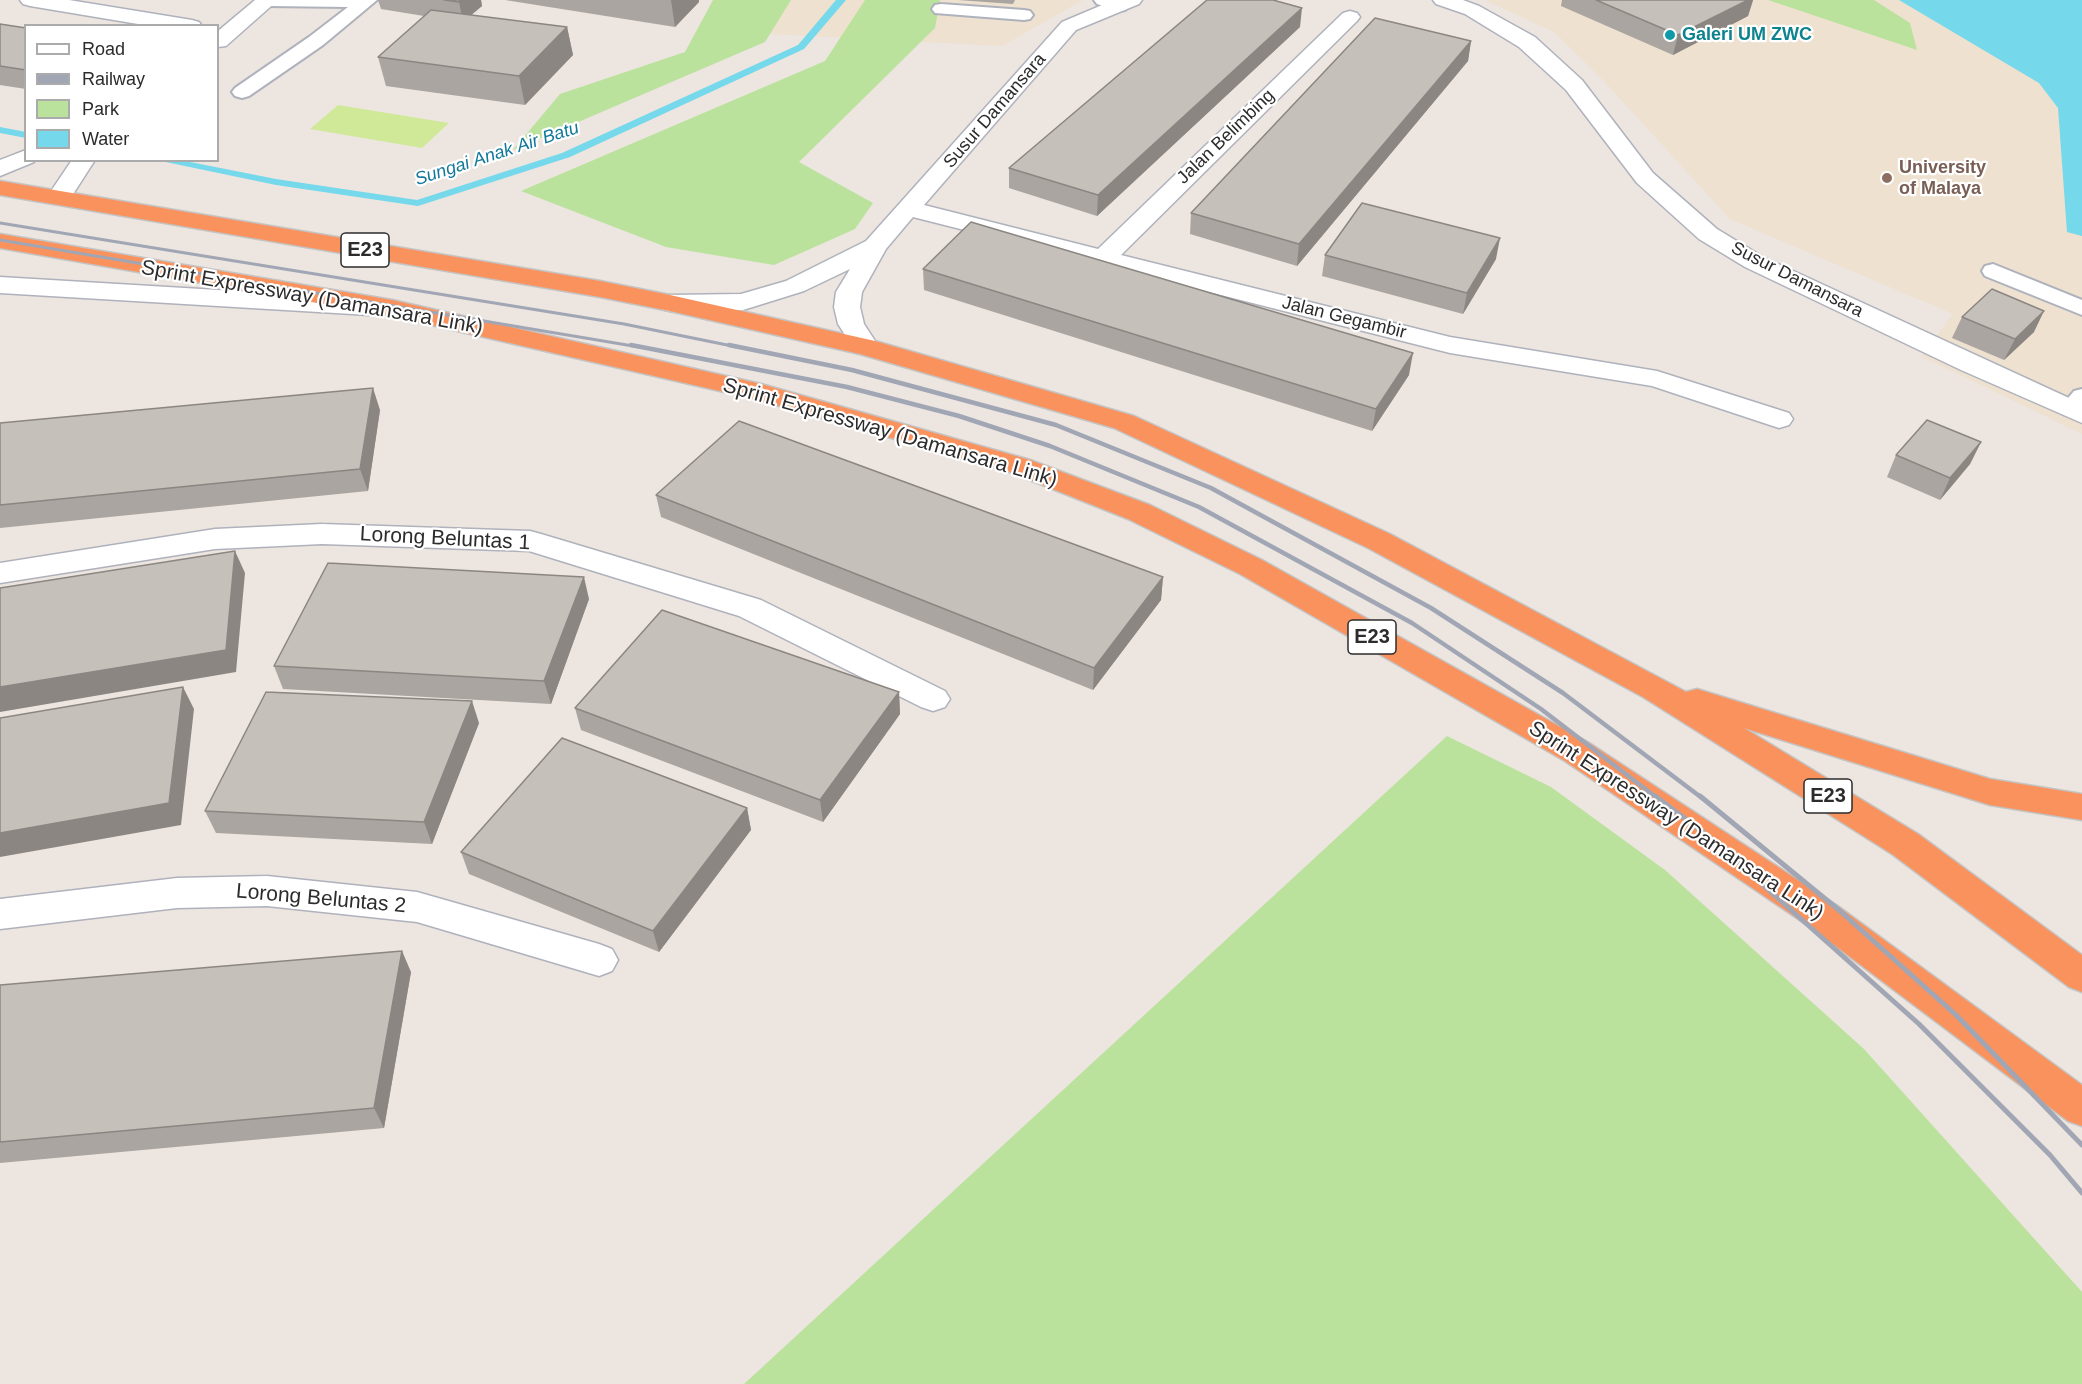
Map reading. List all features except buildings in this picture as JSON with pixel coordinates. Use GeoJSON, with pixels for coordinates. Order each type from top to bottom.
{"type":"FeatureCollection","features":[{"type":"Feature","properties":{"kind":"highway","name":"E23"},"geometry":{"type":"LineString","coordinates":[[0,188],[670,303],[866,347],[1124,422],[1379,541],[1655,689],[1905,843],[2082,976]]}},
{"type":"Feature","properties":{"kind":"highway","name":"Sprint Expressway (Damansara Link)"},"geometry":{"type":"LineString","coordinates":[[0,242],[392,308],[761,392],[1020,466],[1139,512],[1251,567],[1577,752],[1826,918],[2082,1108]]}},
{"type":"Feature","properties":{"kind":"highway"},"geometry":{"type":"LineString","coordinates":[[1655,689],[1832,741],[1990,792],[2082,807]]}},
{"type":"Feature","properties":{"kind":"street"},"geometry":{"type":"LineString","coordinates":[[30,0],[180,24]]}},
{"type":"Feature","properties":{"kind":"street"},"geometry":{"type":"LineString","coordinates":[[222,34],[268,0]]}},
{"type":"Feature","properties":{"kind":"street","name":"Susur Damansara"},"geometry":{"type":"LineString","coordinates":[[1443,0],[1472,10],[1527,42],[1574,85],[1645,178],[1708,234],[1754,262],[1971,364],[2079,406]]}},
{"type":"Feature","properties":{"kind":"street","name":"Susur Damansara"},"geometry":{"type":"LineString","coordinates":[[866,347],[851,324],[848,307],[849,292],[875,246],[1069,26],[1118,2]]}},
{"type":"Feature","properties":{"kind":"street","name":"Jalan Belimbing"},"geometry":{"type":"LineString","coordinates":[[1103,258],[1350,17]]}},
{"type":"Feature","properties":{"kind":"street"},"geometry":{"type":"LineString","coordinates":[[0,169],[24,158]]}},
{"type":"Feature","properties":{"kind":"street"},"geometry":{"type":"LineString","coordinates":[[59,197],[83,162]]}},
{"type":"Feature","properties":{"kind":"street","name":"Jalan Gegambir"},"geometry":{"type":"LineString","coordinates":[[909,209],[1450,345],[1657,379],[1779,419]]}},
{"type":"Feature","properties":{"kind":"street","name":"Susur Damansara"},"geometry":{"type":"LineString","coordinates":[[670,303],[743,302],[795,286],[875,246]]}},
{"type":"Feature","properties":{"kind":"street"},"geometry":{"type":"LineString","coordinates":[[0,285],[392,308]]}},
{"type":"Feature","properties":{"kind":"street","name":"Lorong Beluntas 1"},"geometry":{"type":"LineString","coordinates":[[0,573],[215,539],[322,534],[530,541],[750,608],[933,699]]}},
{"type":"Feature","properties":{"kind":"street","name":"Lorong Beluntas 2"},"geometry":{"type":"LineString","coordinates":[[0,914],[177,893],[267,891],[417,907],[599,960]]}},
{"type":"Feature","properties":{"kind":"lane"},"geometry":{"type":"LineString","coordinates":[[268,0],[342,3],[353,0]]}},
{"type":"Feature","properties":{"kind":"lane"},"geometry":{"type":"LineString","coordinates":[[242,92],[316,41],[368,0]]}},
{"type":"Feature","properties":{"kind":"lane"},"geometry":{"type":"LineString","coordinates":[[1010,30],[1039,0]]}},
{"type":"Feature","properties":{"kind":"lane"},"geometry":{"type":"LineString","coordinates":[[940,9],[1024,15]]}},
{"type":"Feature","properties":{"kind":"lane"},"geometry":{"type":"LineString","coordinates":[[1993,271],[2082,308]]}},
{"type":"Feature","properties":{"kind":"shaded area"},"geometry":{"type":"Polygon","coordinates":[[[742,0],[1083,0],[1002,46],[734,32],[742,0]]]}},
{"type":"Feature","properties":{"kind":"shaded area","name":"University of Malaya"},"geometry":{"type":"Polygon","coordinates":[[[1485,0],[2082,0],[2082,434],[1921,356],[1953,314],[1730,219],[1602,79],[1554,32],[1485,0]]]}},
{"type":"Feature","properties":{"kind":"green space"},"geometry":{"type":"Polygon","coordinates":[[[713,0],[791,0],[765,42],[513,150],[560,94],[685,52],[713,0]]]}},
{"type":"Feature","properties":{"kind":"green space"},"geometry":{"type":"Polygon","coordinates":[[[865,0],[940,0],[935,28],[799,162],[873,203],[855,229],[774,265],[666,247],[521,191],[825,61],[865,0]]]}},
{"type":"Feature","properties":{"kind":"green space"},"geometry":{"type":"Polygon","coordinates":[[[1768,0],[1874,0],[1910,23],[1917,50],[1768,0]]]}},
{"type":"Feature","properties":{"kind":"green space"},"geometry":{"type":"Polygon","coordinates":[[[338,105],[449,123],[422,148],[310,129],[338,105]]]}},
{"type":"Feature","properties":{"kind":"green space"},"geometry":{"type":"Polygon","coordinates":[[[1447,736],[1551,787],[1665,870],[1864,1049],[2082,1292],[2082,1384],[744,1384],[1447,736]]]}},
{"type":"Feature","properties":{"kind":"water"},"geometry":{"type":"Polygon","coordinates":[[[1899,0],[2082,0],[2082,236],[2067,232],[2058,108],[2039,83],[1899,0]]]}},
{"type":"Feature","properties":{"kind":"waterway","name":"Sungai Anak Air Batu"},"geometry":{"type":"LineString","coordinates":[[171,162],[276,182],[418,203],[566,155],[801,47],[841,0]]}},
{"type":"Feature","properties":{"kind":"waterway","name":"Sungai Anak Air Batu"},"geometry":{"type":"LineString","coordinates":[[0,130],[24,135]]}},
{"type":"Feature","properties":{"kind":"railway"},"geometry":{"type":"LineString","coordinates":[[0,223],[624,324],[737,347]]}},
{"type":"Feature","properties":{"kind":"railway"},"geometry":{"type":"LineString","coordinates":[[0,240],[639,347]]}},
{"type":"Feature","properties":{"kind":"railway"},"geometry":{"type":"LineString","coordinates":[[631,345],[847,387],[959,416],[1050,446],[1199,507],[1412,623],[1541,709],[1657,798]]}},
{"type":"Feature","properties":{"kind":"railway"},"geometry":{"type":"LineString","coordinates":[[729,345],[852,370],[1056,425],[1211,488],[1431,608],[1563,693],[1702,798]]}},
{"type":"Feature","properties":{"kind":"railway"},"geometry":{"type":"LineString","coordinates":[[1655,796],[1708,836],[1919,1024],[2050,1155],[2082,1193]]}},
{"type":"Feature","properties":{"kind":"railway"},"geometry":{"type":"LineString","coordinates":[[1700,796],[1840,911],[1956,1015],[2082,1145]]}},
{"type":"Feature","properties":{"kind":"place","name":"Galeri UM ZWC"},"geometry":{"type":"Point","coordinates":[1670,35]}},
{"type":"Feature","properties":{"kind":"place","name":"University of Malaya"},"geometry":{"type":"Point","coordinates":[1887,178]}}]}
